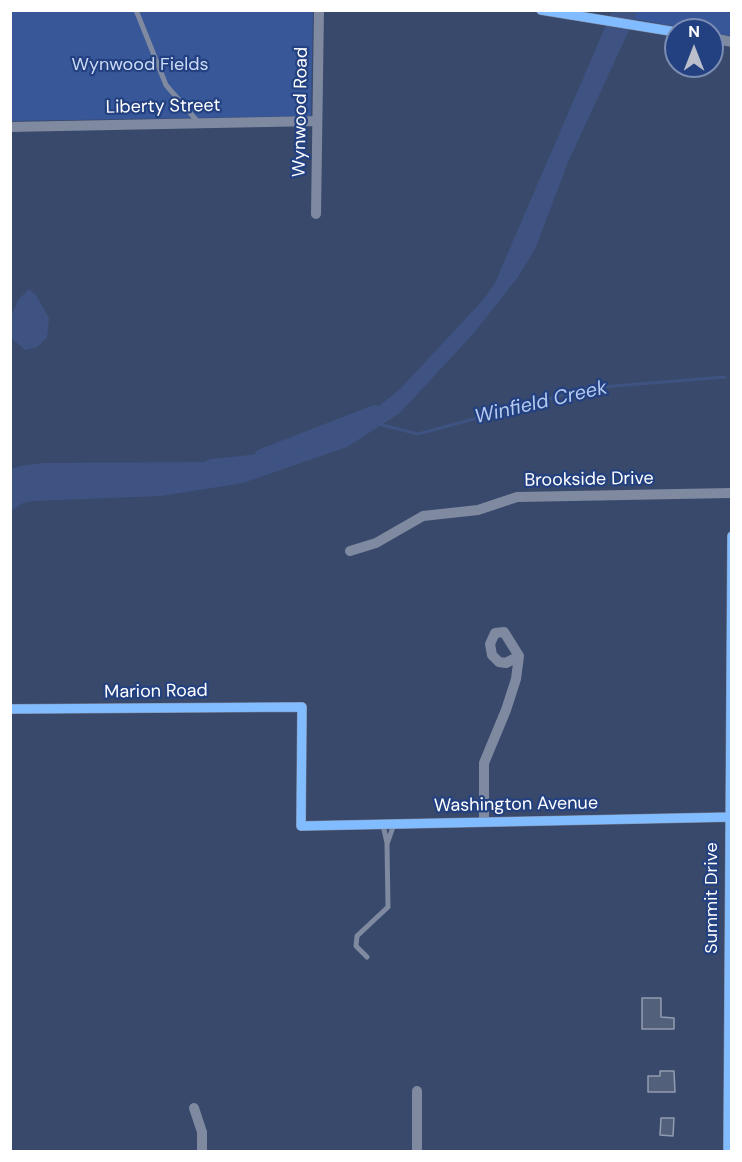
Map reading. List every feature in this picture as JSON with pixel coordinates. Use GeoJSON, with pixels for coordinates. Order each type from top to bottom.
{"type":"FeatureCollection","features":[{"type":"Feature","properties":{"kind":"street","name":"Wynwood Road"},"geometry":{"type":"LineString","coordinates":[[316,214],[319,10]]}},
{"type":"Feature","properties":{"kind":"street"},"geometry":{"type":"LineString","coordinates":[[541,10],[664,30]]}},
{"type":"Feature","properties":{"kind":"street","name":"Liberty Street"},"geometry":{"type":"LineString","coordinates":[[10,127],[317,121]]}},
{"type":"Feature","properties":{"kind":"street","name":"Brookside Drive"},"geometry":{"type":"LineString","coordinates":[[350,551],[376,543],[423,516],[478,510],[517,497],[732,493]]}},
{"type":"Feature","properties":{"kind":"street","name":"Summit Drive"},"geometry":{"type":"LineString","coordinates":[[728,1152],[732,536]]}},
{"type":"Feature","properties":{"kind":"street"},"geometry":{"type":"LineString","coordinates":[[484,822],[484,763],[509,700],[519,656]]}},
{"type":"Feature","properties":{"kind":"street","name":"Marion Road"},"geometry":{"type":"LineString","coordinates":[[10,709],[302,707],[301,826]]}},
{"type":"Feature","properties":{"kind":"street","name":"Washington Avenue"},"geometry":{"type":"LineString","coordinates":[[301,826],[730,817]]}},
{"type":"Feature","properties":{"kind":"street"},"geometry":{"type":"LineString","coordinates":[[417,1091],[417,1152]]}},
{"type":"Feature","properties":{"kind":"street"},"geometry":{"type":"LineString","coordinates":[[194,1108],[202,1132],[202,1152]]}},
{"type":"Feature","properties":{"kind":"lane"},"geometry":{"type":"LineString","coordinates":[[136,10],[166,85],[200,123]]}},
{"type":"Feature","properties":{"kind":"lane"},"geometry":{"type":"LineString","coordinates":[[367,957],[356,946],[356,941],[357,936],[388,907],[388,825]]}},
{"type":"Feature","properties":{"kind":"lane"},"geometry":{"type":"LineString","coordinates":[[387,844],[388,825]]}},
{"type":"Feature","properties":{"kind":"green space","name":"Wynwood Fields"},"geometry":{"type":"Polygon","coordinates":[[[10,11],[313,11],[311,116],[11,121],[10,11]]]}},
{"type":"Feature","properties":{"kind":"green space"},"geometry":{"type":"Polygon","coordinates":[[[638,11],[731,11],[731,36],[724,35],[724,18],[664,18],[664,24],[633,19],[638,11]]]}},
{"type":"Feature","properties":{"kind":"shaded area"},"geometry":{"type":"Polygon","coordinates":[[[612,11],[638,11],[569,160],[535,249],[518,277],[473,334],[400,413],[347,447],[243,483],[161,496],[33,501],[23,503],[11,511],[11,469],[20,466],[44,463],[205,462],[210,459],[260,454],[312,444],[333,435],[375,409],[399,390],[483,300],[495,283],[612,11]]]}},
{"type":"Feature","properties":{"kind":"shaded area"},"geometry":{"type":"Polygon","coordinates":[[[29,289],[36,295],[49,318],[47,338],[37,347],[25,350],[11,338],[11,316],[18,300],[29,289]]]}},
{"type":"Feature","properties":{"kind":"building"},"geometry":{"type":"Polygon","coordinates":[[[642,998],[661,998],[661,1017],[674,1018],[674,1029],[642,1029],[642,998]]]}},
{"type":"Feature","properties":{"kind":"building"},"geometry":{"type":"Polygon","coordinates":[[[660,1071],[674,1071],[675,1092],[648,1092],[648,1076],[660,1076],[660,1071]]]}},
{"type":"Feature","properties":{"kind":"building"},"geometry":{"type":"Polygon","coordinates":[[[661,1118],[674,1118],[673,1136],[660,1135],[661,1118]]]}},
{"type":"Feature","properties":{"kind":"waterway","name":"Winfield Creek"},"geometry":{"type":"LineString","coordinates":[[378,424],[418,434],[589,388],[725,377]]}},
{"type":"Feature","properties":{"kind":"waterway"},"geometry":{"type":"LineString","coordinates":[[262,457],[375,413]]}},
{"type":"Feature","properties":{"kind":"cycle path"},"geometry":{"type":"LineString","coordinates":[[541,10],[664,30]]}},
{"type":"Feature","properties":{"kind":"cycle path"},"geometry":{"type":"LineString","coordinates":[[728,1152],[732,536]]}},
{"type":"Feature","properties":{"kind":"cycle path"},"geometry":{"type":"LineString","coordinates":[[10,709],[302,707],[301,826],[732,817]]}}]}
